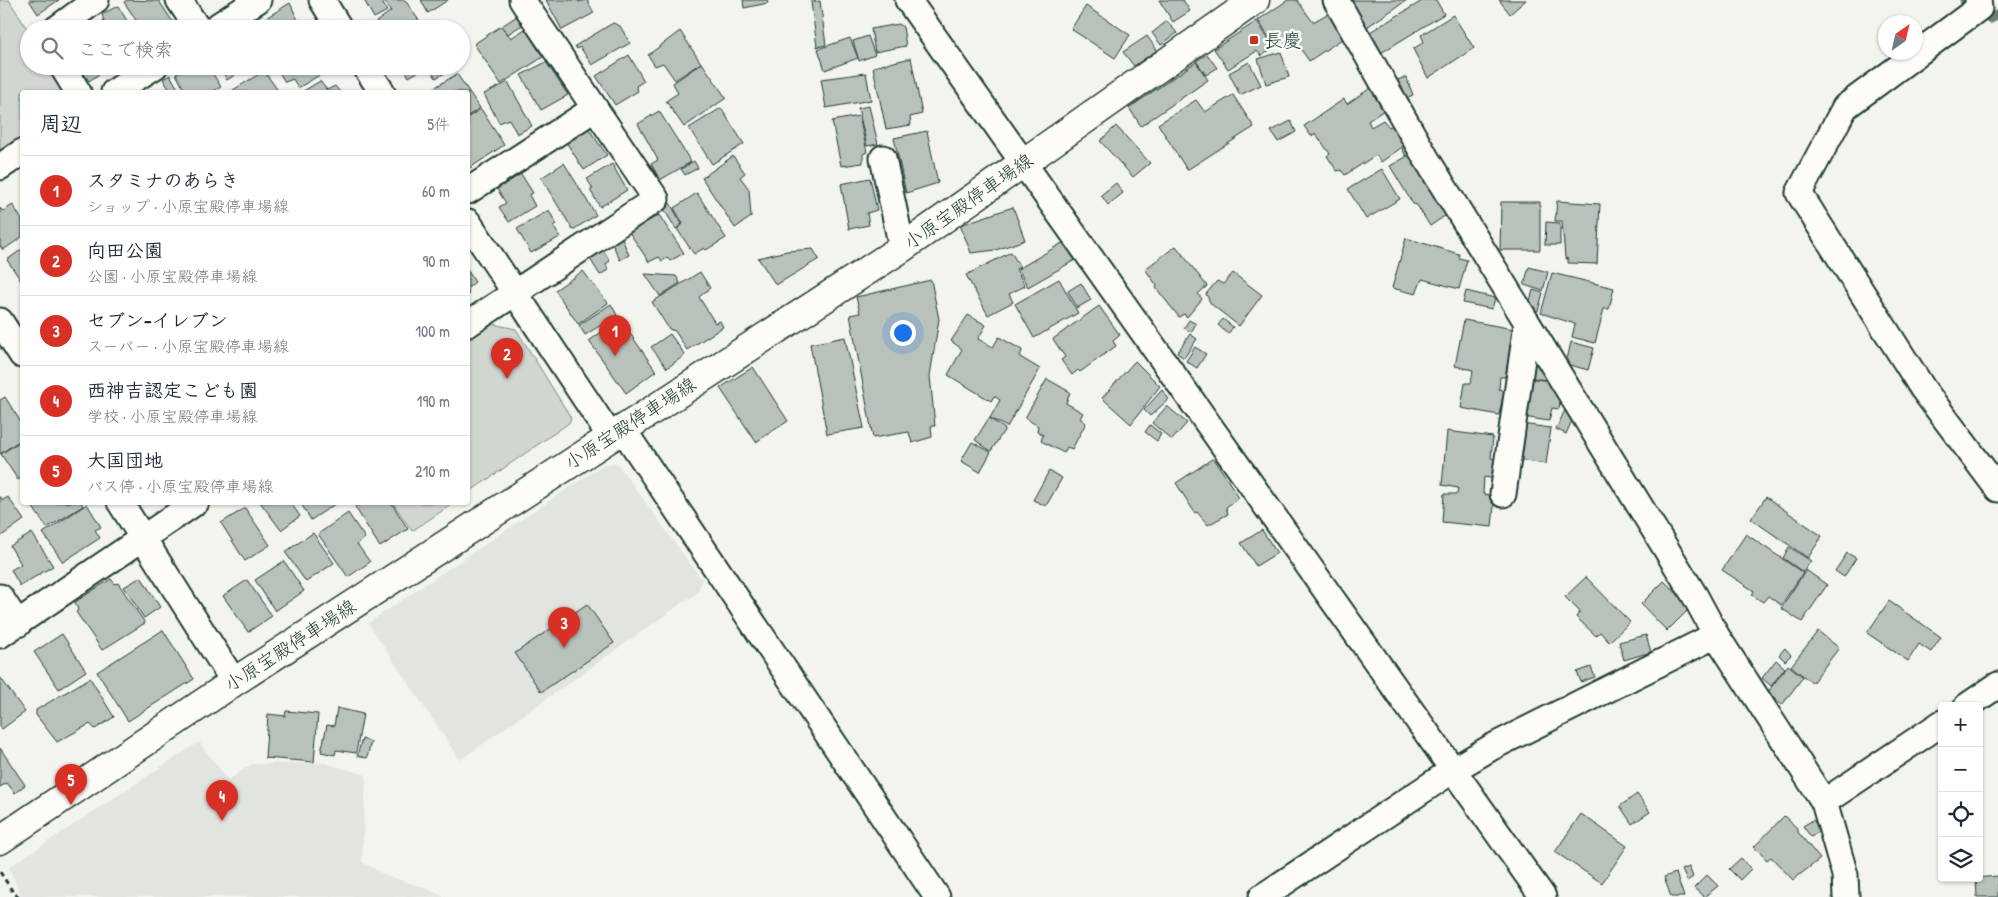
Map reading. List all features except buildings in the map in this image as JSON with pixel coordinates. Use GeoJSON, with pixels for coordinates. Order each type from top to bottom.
{"type":"FeatureCollection","features":[{"type":"Feature","properties":{"kind":"main road","name":"小原宝殿停車場線"},"geometry":{"type":"LineString","coordinates":[[0,840],[234,682],[616,432],[902,248],[1255,0]]}},
{"type":"Feature","properties":{"kind":"street"},"geometry":{"type":"LineString","coordinates":[[68,20],[96,0]]}},
{"type":"Feature","properties":{"kind":"street"},"geometry":{"type":"LineString","coordinates":[[179,0],[192,20]]}},
{"type":"Feature","properties":{"kind":"street"},"geometry":{"type":"LineString","coordinates":[[227,20],[258,0]]}},
{"type":"Feature","properties":{"kind":"street"},"geometry":{"type":"LineString","coordinates":[[322,0],[334,20]]}},
{"type":"Feature","properties":{"kind":"street"},"geometry":{"type":"LineString","coordinates":[[470,323],[656,199],[522,0]]}},
{"type":"Feature","properties":{"kind":"street"},"geometry":{"type":"LineString","coordinates":[[908,0],[1543,897]]}},
{"type":"Feature","properties":{"kind":"street"},"geometry":{"type":"LineString","coordinates":[[1336,0],[1426,158],[1695,596],[1716,635],[1824,802],[1845,875],[1846,897]]}},
{"type":"Feature","properties":{"kind":"street"},"geometry":{"type":"LineString","coordinates":[[1975,8],[1846,107],[1799,193],[1923,389],[1998,489]]}},
{"type":"Feature","properties":{"kind":"street"},"geometry":{"type":"LineString","coordinates":[[68,75],[77,90]]}},
{"type":"Feature","properties":{"kind":"street"},"geometry":{"type":"LineString","coordinates":[[117,90],[141,75]]}},
{"type":"Feature","properties":{"kind":"street"},"geometry":{"type":"LineString","coordinates":[[371,75],[381,90]]}},
{"type":"Feature","properties":{"kind":"street"},"geometry":{"type":"LineString","coordinates":[[470,190],[594,109]]}},
{"type":"Feature","properties":{"kind":"street"},"geometry":{"type":"LineString","coordinates":[[0,167],[20,153]]}},
{"type":"Feature","properties":{"kind":"street"},"geometry":{"type":"LineString","coordinates":[[883,158],[902,248]]}},
{"type":"Feature","properties":{"kind":"street"},"geometry":{"type":"LineString","coordinates":[[470,225],[514,293],[616,432],[937,897]]}},
{"type":"Feature","properties":{"kind":"street"},"geometry":{"type":"LineString","coordinates":[[0,321],[20,352]]}},
{"type":"Feature","properties":{"kind":"street"},"geometry":{"type":"LineString","coordinates":[[1503,494],[1527,322]]}},
{"type":"Feature","properties":{"kind":"street"},"geometry":{"type":"LineString","coordinates":[[122,505],[234,682]]}},
{"type":"Feature","properties":{"kind":"street"},"geometry":{"type":"LineString","coordinates":[[0,597],[9,629],[192,505]]}},
{"type":"Feature","properties":{"kind":"street"},"geometry":{"type":"LineString","coordinates":[[1262,897],[1453,770],[1492,747],[1716,635]]}},
{"type":"Feature","properties":{"kind":"street"},"geometry":{"type":"LineString","coordinates":[[1973,702],[1998,685]]}},
{"type":"Feature","properties":{"kind":"street"},"geometry":{"type":"LineString","coordinates":[[1824,802],[1938,726]]}},
{"type":"Feature","properties":{"kind":"path"},"geometry":{"type":"LineString","coordinates":[[0,872],[13,892],[19,897]]}},
{"type":"Feature","properties":{"kind":"shaded area"},"geometry":{"type":"Polygon","coordinates":[[[0,0],[9,0],[22,20],[20,75],[56,75],[65,90],[20,90],[20,139],[0,153],[0,0]]]}},
{"type":"Feature","properties":{"kind":"shaded area"},"geometry":{"type":"Polygon","coordinates":[[[493,324],[516,329],[571,418],[569,423],[470,492],[470,340],[493,324]]]}},
{"type":"Feature","properties":{"kind":"shaded area"},"geometry":{"type":"Polygon","coordinates":[[[617,463],[702,580],[698,592],[460,760],[368,623],[604,464],[617,463]]]}},
{"type":"Feature","properties":{"kind":"shaded area"},"geometry":{"type":"Polygon","coordinates":[[[394,505],[451,505],[412,531],[394,505]]]}},
{"type":"Feature","properties":{"kind":"shaded area"},"geometry":{"type":"Polygon","coordinates":[[[199,742],[228,780],[252,764],[325,763],[366,775],[362,862],[387,876],[423,887],[445,897],[26,897],[20,894],[9,867],[199,742]]]}},
{"type":"Feature","properties":{"kind":"waterway"},"geometry":{"type":"LineString","coordinates":[[1964,0],[1991,19],[1998,14]]}},
{"type":"Feature","properties":{"kind":"place","name":"長慶"},"geometry":{"type":"Point","coordinates":[1254,40]}},
{"type":"Feature","properties":{"kind":"place","name":"スタミナのあらき"},"geometry":{"type":"Point","coordinates":[615,356]}},
{"type":"Feature","properties":{"kind":"place","name":"向田公園"},"geometry":{"type":"Point","coordinates":[507,379]}},
{"type":"Feature","properties":{"kind":"place","name":"セブン-イレブン"},"geometry":{"type":"Point","coordinates":[564,648]}},
{"type":"Feature","properties":{"kind":"place","name":"大国団地"},"geometry":{"type":"Point","coordinates":[71,805]}},
{"type":"Feature","properties":{"kind":"place","name":"西神吉認定こども園"},"geometry":{"type":"Point","coordinates":[222,821]}}]}
